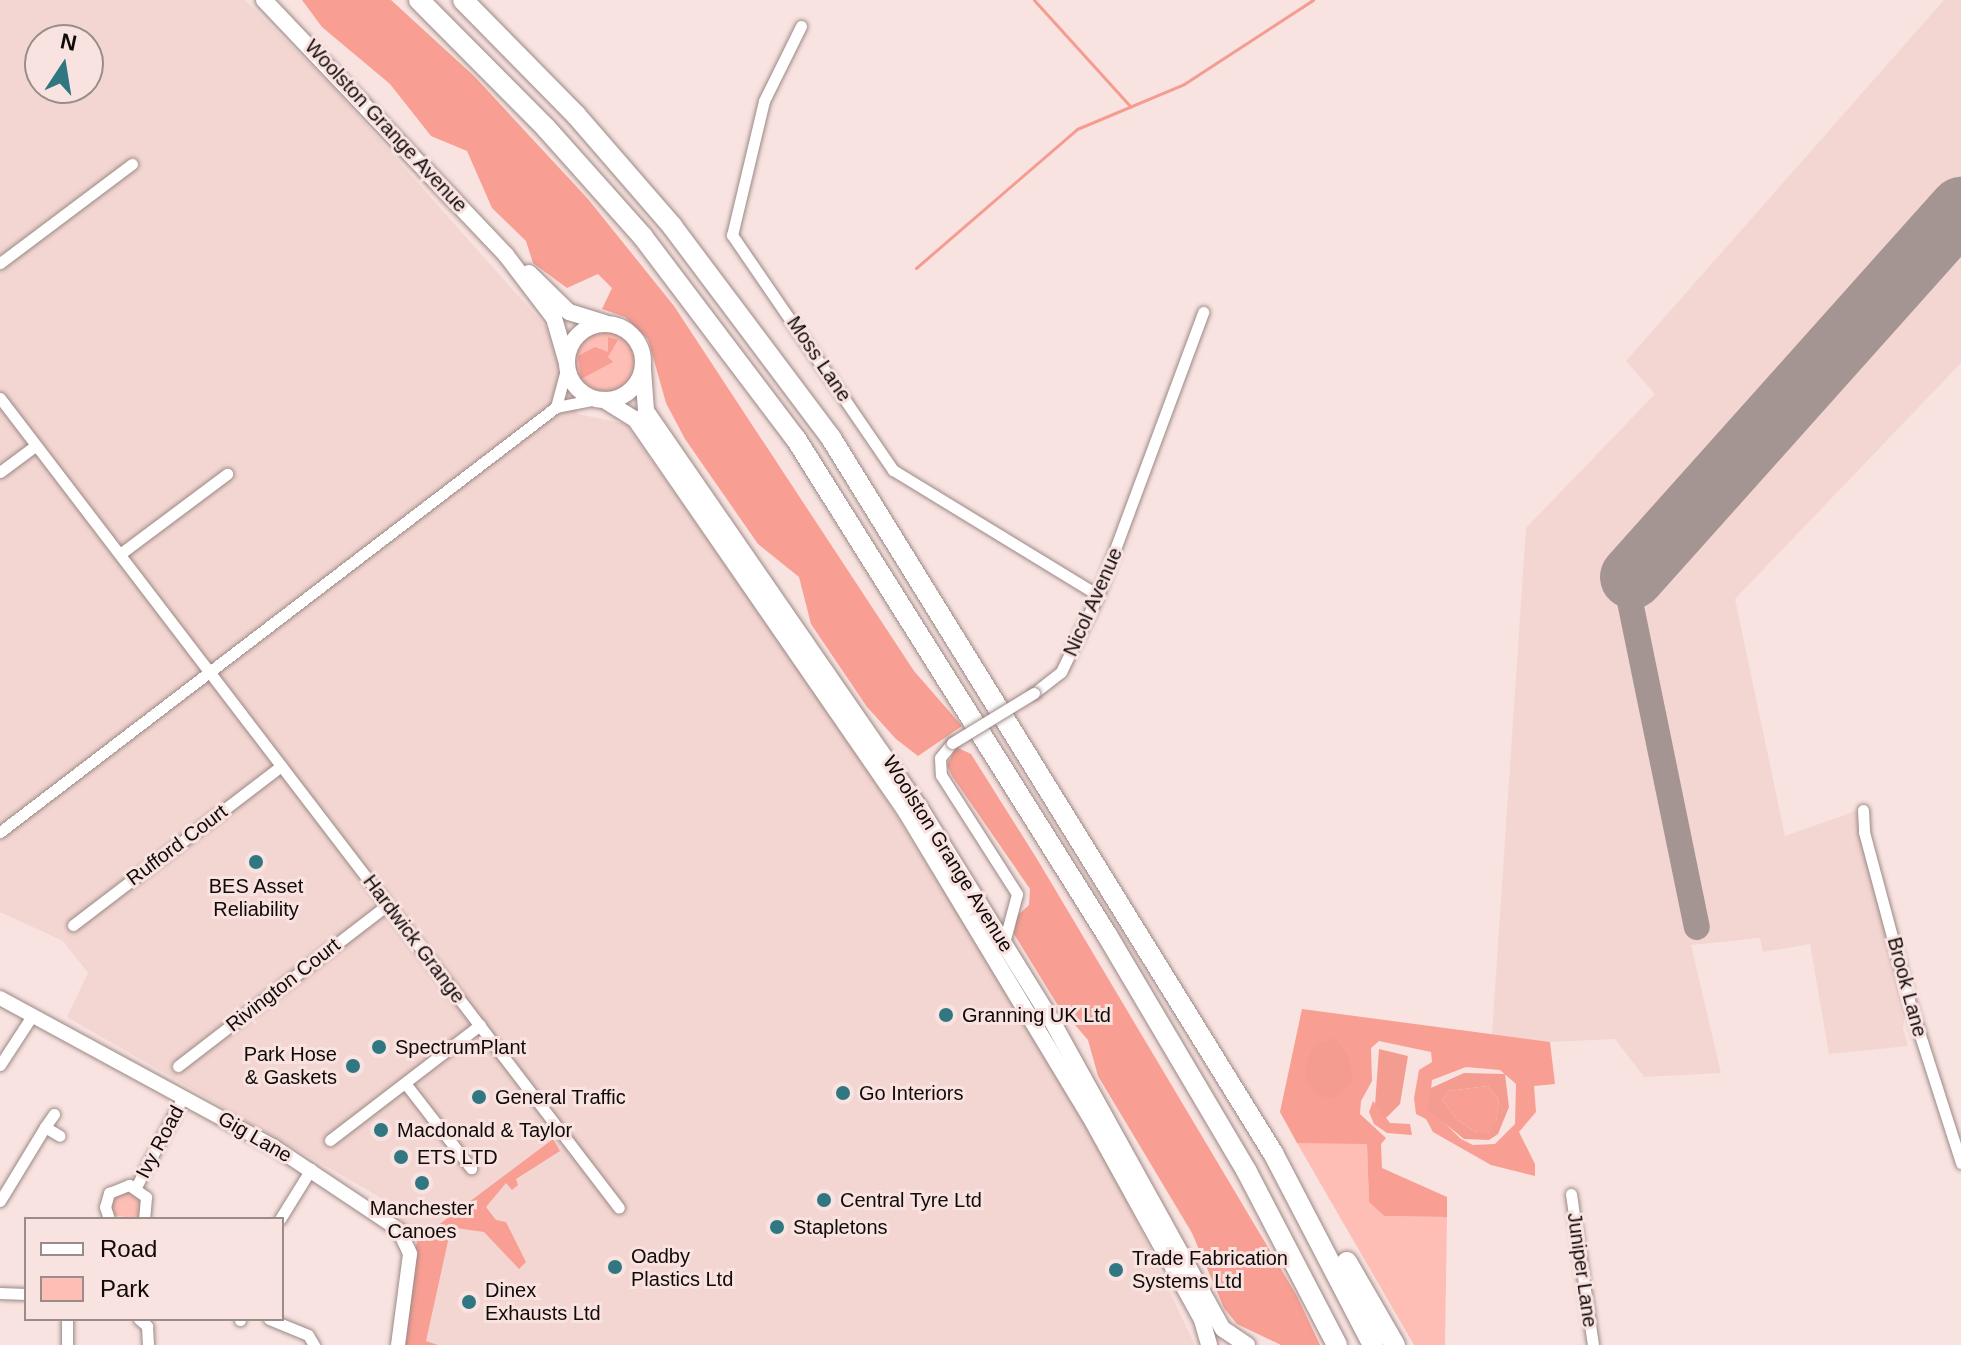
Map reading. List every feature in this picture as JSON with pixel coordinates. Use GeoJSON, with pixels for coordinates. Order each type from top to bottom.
{"type":"FeatureCollection","features":[{"type":"Feature","properties":{"kind":"highway"},"geometry":{"type":"LineString","coordinates":[[419,0],[536,117],[643,237],[796,439],[1107,935],[1254,1185],[1337,1345]]}},
{"type":"Feature","properties":{"kind":"highway"},"geometry":{"type":"LineString","coordinates":[[463,0],[576,115],[672,226],[831,438],[1273,1153],[1373,1345]]}},
{"type":"Feature","properties":{"kind":"highway"},"geometry":{"type":"LineString","coordinates":[[1273,1153],[1317,1212],[1395,1345]]}},
{"type":"Feature","properties":{"kind":"main road","name":"Woolston Grange Avenue"},"geometry":{"type":"LineString","coordinates":[[264,0],[506,255],[569,312],[607,324]]}},
{"type":"Feature","properties":{"kind":"main road","name":"Woolston Grange Avenue"},"geometry":{"type":"LineString","coordinates":[[506,255],[554,318],[567,364]]}},
{"type":"Feature","properties":{"kind":"main road"},"geometry":{"type":"LineString","coordinates":[[607,324],[625,329],[638,342],[643,369],[633,388],[601,399],[577,387],[567,364],[569,351],[583,331],[607,324]]}},
{"type":"Feature","properties":{"kind":"main road","name":"Woolston Grange Avenue"},"geometry":{"type":"LineString","coordinates":[[643,369],[646,411],[846,695],[1004,943],[1223,1329],[1247,1345]]}},
{"type":"Feature","properties":{"kind":"main road","name":"Woolston Grange Avenue"},"geometry":{"type":"LineString","coordinates":[[601,399],[635,419],[906,812],[1089,1115],[1202,1320],[1209,1345]]}},
{"type":"Feature","properties":{"kind":"street","name":"Moss Lane"},"geometry":{"type":"LineString","coordinates":[[801,26],[764,101],[732,235],[893,470],[1098,595]]}},
{"type":"Feature","properties":{"kind":"street"},"geometry":{"type":"LineString","coordinates":[[0,263],[132,164]]}},
{"type":"Feature","properties":{"kind":"street","name":"Nicol Avenue"},"geometry":{"type":"LineString","coordinates":[[1004,943],[1016,888],[939,769],[942,753],[952,743],[1034,693],[1061,672],[1098,595],[1203,312]]}},
{"type":"Feature","properties":{"kind":"street"},"geometry":{"type":"LineString","coordinates":[[556,407],[567,364]]}},
{"type":"Feature","properties":{"kind":"street","name":"Hardwick Grange"},"geometry":{"type":"LineString","coordinates":[[0,398],[619,1208]]}},
{"type":"Feature","properties":{"kind":"street"},"geometry":{"type":"LineString","coordinates":[[0,832],[556,407],[601,399]]}},
{"type":"Feature","properties":{"kind":"street"},"geometry":{"type":"LineString","coordinates":[[0,472],[35,446]]}},
{"type":"Feature","properties":{"kind":"street"},"geometry":{"type":"LineString","coordinates":[[120,554],[227,474]]}},
{"type":"Feature","properties":{"kind":"street","name":"Rufford Court"},"geometry":{"type":"LineString","coordinates":[[73,925],[281,766]]}},
{"type":"Feature","properties":{"kind":"street","name":"Brook Lane"},"geometry":{"type":"LineString","coordinates":[[1863,810],[1864,832],[1911,1007],[1961,1163]]}},
{"type":"Feature","properties":{"kind":"street","name":"Rivington Court"},"geometry":{"type":"LineString","coordinates":[[178,1066],[387,905]]}},
{"type":"Feature","properties":{"kind":"street"},"geometry":{"type":"LineString","coordinates":[[981,905],[1010,911]]}},
{"type":"Feature","properties":{"kind":"street","name":"Gig Lane"},"geometry":{"type":"LineString","coordinates":[[0,998],[311,1169],[387,1220],[408,1243],[398,1345]]}},
{"type":"Feature","properties":{"kind":"street"},"geometry":{"type":"LineString","coordinates":[[0,1065],[32,1016]]}},
{"type":"Feature","properties":{"kind":"street"},"geometry":{"type":"LineString","coordinates":[[330,1140],[480,1025]]}},
{"type":"Feature","properties":{"kind":"street"},"geometry":{"type":"LineString","coordinates":[[405,1083],[471,1168]]}},
{"type":"Feature","properties":{"kind":"street","name":"Ivy Road"},"geometry":{"type":"LineString","coordinates":[[136,1187],[183,1097]]}},
{"type":"Feature","properties":{"kind":"street"},"geometry":{"type":"LineString","coordinates":[[0,1201],[54,1114]]}},
{"type":"Feature","properties":{"kind":"street"},"geometry":{"type":"LineString","coordinates":[[45,1127],[60,1136]]}},
{"type":"Feature","properties":{"kind":"street"},"geometry":{"type":"LineString","coordinates":[[459,1152],[471,1143]]}},
{"type":"Feature","properties":{"kind":"street"},"geometry":{"type":"LineString","coordinates":[[281,1217],[311,1169]]}},
{"type":"Feature","properties":{"kind":"street","name":"Ivy Road"},"geometry":{"type":"LineString","coordinates":[[108,1217],[105,1207],[109,1193],[122,1185],[136,1187],[148,1203],[144,1217]]}},
{"type":"Feature","properties":{"kind":"street","name":"Juniper Lane"},"geometry":{"type":"LineString","coordinates":[[1571,1194],[1593,1345]]}},
{"type":"Feature","properties":{"kind":"street"},"geometry":{"type":"LineString","coordinates":[[0,1293],[24,1294]]}},
{"type":"Feature","properties":{"kind":"street"},"geometry":{"type":"LineString","coordinates":[[67,1321],[67,1345]]}},
{"type":"Feature","properties":{"kind":"street"},"geometry":{"type":"LineString","coordinates":[[141,1321],[147,1326],[148,1345]]}},
{"type":"Feature","properties":{"kind":"street"},"geometry":{"type":"LineString","coordinates":[[274,1321],[308,1335],[314,1345]]}},
{"type":"Feature","properties":{"kind":"shaded area"},"geometry":{"type":"Polygon","coordinates":[[[0,0],[245,0],[329,83],[546,327],[578,414],[626,424],[847,738],[1042,1048],[1118,1183],[1195,1345],[409,1345],[425,1246],[381,1198],[67,1017],[88,973],[63,941],[0,912],[0,0]]]}},
{"type":"Feature","properties":{"kind":"shaded area"},"geometry":{"type":"Polygon","coordinates":[[[302,0],[391,0],[474,76],[588,199],[674,306],[914,671],[962,726],[918,756],[896,739],[867,707],[811,624],[799,577],[758,544],[685,439],[666,403],[648,339],[625,317],[602,309],[612,288],[598,274],[567,288],[533,263],[526,241],[492,208],[467,151],[431,136],[390,84],[322,27],[302,0]]]}},
{"type":"Feature","properties":{"kind":"shaded area"},"geometry":{"type":"Polygon","coordinates":[[[1944,0],[1961,0],[1961,363],[1735,599],[1785,836],[1856,811],[1907,1002],[1903,1028],[1908,1046],[1829,1054],[1810,944],[1763,952],[1760,938],[1691,945],[1721,1073],[1644,1077],[1615,1039],[1550,1042],[1492,1034],[1526,528],[1655,394],[1626,361],[1944,0]]]}},
{"type":"Feature","properties":{"kind":"shaded area"},"geometry":{"type":"Polygon","coordinates":[[[608,337],[618,340],[608,357],[613,362],[581,379],[578,356],[595,347],[608,352],[608,337]]]}},
{"type":"Feature","properties":{"kind":"shaded area"},"geometry":{"type":"Polygon","coordinates":[[[956,747],[971,754],[1037,859],[1297,1296],[1320,1345],[1281,1345],[1237,1324],[1224,1308],[1192,1233],[1098,1076],[1088,1040],[1057,1004],[1014,934],[1017,916],[1029,905],[1030,889],[952,776],[947,765],[956,747]]]}},
{"type":"Feature","properties":{"kind":"shaded area"},"geometry":{"type":"Polygon","coordinates":[[[1302,1009],[1550,1042],[1555,1084],[1534,1086],[1536,1112],[1519,1132],[1535,1164],[1535,1176],[1491,1165],[1433,1132],[1426,1119],[1416,1114],[1414,1098],[1419,1070],[1432,1062],[1431,1052],[1379,1041],[1371,1048],[1372,1081],[1361,1101],[1360,1114],[1386,1138],[1381,1144],[1382,1168],[1447,1197],[1447,1217],[1384,1216],[1369,1202],[1367,1144],[1297,1143],[1280,1112],[1302,1009]],[[1466,1067],[1432,1080],[1429,1108],[1461,1139],[1473,1145],[1495,1144],[1515,1124],[1516,1084],[1500,1070],[1466,1067]]]}},
{"type":"Feature","properties":{"kind":"shaded area"},"geometry":{"type":"Polygon","coordinates":[[[1336,1038],[1349,1059],[1353,1082],[1332,1099],[1317,1095],[1306,1079],[1306,1065],[1314,1045],[1336,1038]]]}},
{"type":"Feature","properties":{"kind":"shaded area"},"geometry":{"type":"Polygon","coordinates":[[[1379,1049],[1408,1056],[1400,1104],[1385,1119],[1375,1105],[1379,1049]]]}},
{"type":"Feature","properties":{"kind":"shaded area"},"geometry":{"type":"Polygon","coordinates":[[[1464,1073],[1505,1074],[1509,1107],[1498,1134],[1489,1140],[1464,1139],[1427,1109],[1431,1088],[1464,1073]],[[1488,1086],[1449,1091],[1442,1099],[1457,1120],[1477,1133],[1488,1133],[1496,1122],[1499,1100],[1488,1086]]]}},
{"type":"Feature","properties":{"kind":"shaded area"},"geometry":{"type":"Polygon","coordinates":[[[1488,1086],[1499,1100],[1496,1123],[1488,1133],[1477,1133],[1457,1120],[1442,1099],[1449,1091],[1488,1086]]]}},
{"type":"Feature","properties":{"kind":"shaded area"},"geometry":{"type":"Polygon","coordinates":[[[1373,1101],[1390,1123],[1410,1124],[1412,1135],[1387,1133],[1374,1124],[1369,1112],[1373,1101]]]}},
{"type":"Feature","properties":{"kind":"shaded area"},"geometry":{"type":"Polygon","coordinates":[[[553,1139],[560,1151],[516,1179],[518,1185],[512,1190],[506,1183],[486,1207],[496,1220],[506,1222],[526,1262],[519,1269],[484,1232],[456,1228],[450,1232],[426,1341],[438,1345],[400,1345],[417,1241],[553,1139]]]}},
{"type":"Feature","properties":{"kind":"green space"},"geometry":{"type":"Polygon","coordinates":[[[603,330],[621,336],[629,344],[635,362],[629,380],[621,388],[603,394],[585,388],[577,380],[571,362],[577,344],[585,336],[603,330]]]}},
{"type":"Feature","properties":{"kind":"green space"},"geometry":{"type":"Polygon","coordinates":[[[1297,1143],[1367,1143],[1369,1202],[1384,1216],[1447,1217],[1445,1345],[1414,1345],[1297,1143]]]}},
{"type":"Feature","properties":{"kind":"green space"},"geometry":{"type":"Polygon","coordinates":[[[124,1188],[143,1200],[139,1217],[111,1215],[110,1199],[124,1188]]]}},
{"type":"Feature","properties":{"kind":"waterway"},"geometry":{"type":"LineString","coordinates":[[1034,0],[1131,107]]}},
{"type":"Feature","properties":{"kind":"waterway"},"geometry":{"type":"LineString","coordinates":[[916,268],[1077,129],[1184,84],[1313,0]]}},
{"type":"Feature","properties":{"kind":"taxiway"},"geometry":{"type":"LineString","coordinates":[[1632,577],[1627,587],[1697,927]]}},
{"type":"Feature","properties":{"kind":"runway"},"geometry":{"type":"LineString","coordinates":[[1632,577],[1961,209]]}},
{"type":"Feature","properties":{"kind":"place","name":"BES Asset Reliability"},"geometry":{"type":"Point","coordinates":[256,862]}},
{"type":"Feature","properties":{"kind":"place","name":"Granning UK Ltd"},"geometry":{"type":"Point","coordinates":[946,1015]}},
{"type":"Feature","properties":{"kind":"place","name":"SpectrumPlant"},"geometry":{"type":"Point","coordinates":[379,1047]}},
{"type":"Feature","properties":{"kind":"place","name":"Park Hose & Gaskets"},"geometry":{"type":"Point","coordinates":[353,1066]}},
{"type":"Feature","properties":{"kind":"place","name":"Go Interiors"},"geometry":{"type":"Point","coordinates":[843,1093]}},
{"type":"Feature","properties":{"kind":"place","name":"General Traffic"},"geometry":{"type":"Point","coordinates":[479,1097]}},
{"type":"Feature","properties":{"kind":"place","name":"Macdonald & Taylor"},"geometry":{"type":"Point","coordinates":[381,1130]}},
{"type":"Feature","properties":{"kind":"place","name":"ETS LTD"},"geometry":{"type":"Point","coordinates":[401,1157]}},
{"type":"Feature","properties":{"kind":"place","name":"Manchester Canoes"},"geometry":{"type":"Point","coordinates":[422,1183]}},
{"type":"Feature","properties":{"kind":"place","name":"Central Tyre Ltd"},"geometry":{"type":"Point","coordinates":[824,1200]}},
{"type":"Feature","properties":{"kind":"place","name":"Stapletons"},"geometry":{"type":"Point","coordinates":[777,1227]}},
{"type":"Feature","properties":{"kind":"place","name":"Oadby Plastics Ltd"},"geometry":{"type":"Point","coordinates":[615,1267]}},
{"type":"Feature","properties":{"kind":"place","name":"Trade Fabrication Systems Ltd"},"geometry":{"type":"Point","coordinates":[1116,1270]}},
{"type":"Feature","properties":{"kind":"place","name":"Dinex Exhausts Ltd"},"geometry":{"type":"Point","coordinates":[469,1302]}}]}
